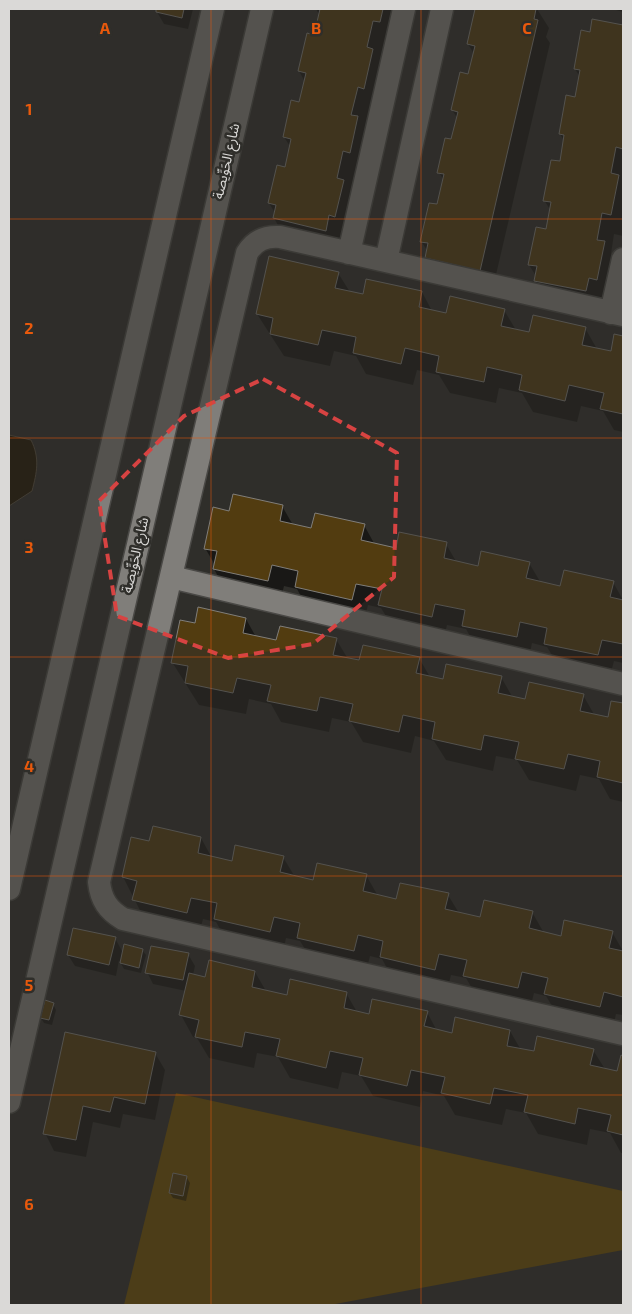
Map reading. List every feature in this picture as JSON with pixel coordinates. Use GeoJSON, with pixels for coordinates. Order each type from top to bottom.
{"type":"FeatureCollection","features":[{"type":"Feature","properties":{"kind":"street"},"geometry":{"type":"LineString","coordinates":[[9,889],[213,9]]}},
{"type":"Feature","properties":{"kind":"street","name":"شارع الحَوِّيصة"},"geometry":{"type":"LineString","coordinates":[[9,1102],[262,9]]}},
{"type":"Feature","properties":{"kind":"street"},"geometry":{"type":"LineString","coordinates":[[349,253],[404,9]]}},
{"type":"Feature","properties":{"kind":"street"},"geometry":{"type":"LineString","coordinates":[[386,261],[442,9]]}},
{"type":"Feature","properties":{"kind":"street"},"geometry":{"type":"LineString","coordinates":[[623,259],[617,314],[272,236],[257,241],[246,253],[100,882],[103,900],[108,908],[123,919],[623,1034]]}},
{"type":"Feature","properties":{"kind":"street"},"geometry":{"type":"LineString","coordinates":[[171,577],[623,684]]}},
{"type":"Feature","properties":{"kind":"highlighted area"},"geometry":{"type":"Polygon","coordinates":[[[263,379],[397,453],[394,577],[313,644],[228,658],[117,616],[99,501],[184,416],[263,379]]]}},
{"type":"Feature","properties":{"kind":"shaded area"},"geometry":{"type":"Polygon","coordinates":[[[9,435],[31,440],[36,453],[37,465],[32,491],[9,506],[9,435]]]}},
{"type":"Feature","properties":{"kind":"shaded area"},"geometry":{"type":"Polygon","coordinates":[[[176,1093],[623,1191],[623,1250],[330,1305],[124,1305],[176,1093]]]}},
{"type":"Feature","properties":{"kind":"building"},"geometry":{"type":"Polygon","coordinates":[[[156,9],[184,9],[182,18],[156,12],[156,9]]]}},
{"type":"Feature","properties":{"kind":"building"},"geometry":{"type":"Polygon","coordinates":[[[320,9],[383,9],[380,22],[373,21],[367,47],[373,49],[364,89],[358,87],[351,115],[358,116],[350,153],[343,151],[337,178],[344,180],[335,217],[329,215],[326,231],[273,218],[276,205],[268,203],[277,165],[285,167],[291,139],[283,137],[291,100],[299,102],[306,73],[298,71],[307,33],[314,35],[320,9]]]}},
{"type":"Feature","properties":{"kind":"building"},"geometry":{"type":"Polygon","coordinates":[[[475,9],[536,9],[534,19],[538,20],[480,271],[425,258],[428,243],[420,242],[429,203],[437,204],[444,174],[437,173],[445,138],[451,139],[458,112],[451,110],[460,72],[468,74],[475,46],[467,44],[475,9]]]}},
{"type":"Feature","properties":{"kind":"building"},"geometry":{"type":"Polygon","coordinates":[[[592,19],[623,25],[623,149],[616,147],[611,173],[619,175],[611,215],[602,213],[597,240],[605,241],[597,280],[589,278],[586,291],[534,281],[537,266],[528,265],[536,227],[546,229],[551,202],[543,201],[551,160],[560,161],[564,135],[559,134],[566,95],[575,97],[580,70],[574,69],[581,30],[590,32],[592,19]]]}},
{"type":"Feature","properties":{"kind":"building"},"geometry":{"type":"Polygon","coordinates":[[[269,256],[339,272],[335,288],[363,294],[366,279],[422,291],[419,307],[446,313],[450,296],[505,309],[501,326],[529,332],[533,315],[586,327],[582,345],[611,351],[614,334],[623,336],[623,414],[600,409],[604,393],[569,385],[565,401],[519,390],[522,375],[487,367],[484,382],[436,372],[439,356],[405,348],[401,364],[353,353],[356,337],[322,330],[318,345],[270,334],[273,318],[256,314],[269,256]]]}},
{"type":"Feature","properties":{"kind":"building"},"geometry":{"type":"Polygon","coordinates":[[[233,494],[283,505],[280,521],[311,528],[315,513],[365,524],[361,540],[396,548],[399,532],[447,542],[444,558],[478,566],[481,551],[530,562],[526,578],[560,586],[564,570],[614,581],[610,597],[623,600],[623,644],[602,640],[598,655],[544,644],[547,628],[520,622],[517,637],[462,626],[465,610],[435,604],[432,617],[378,605],[382,589],[356,584],[352,600],[295,587],[298,571],[272,565],[268,581],[213,569],[217,551],[204,549],[213,507],[229,511],[233,494]]]}},
{"type":"Feature","properties":{"kind":"building"},"geometry":{"type":"Polygon","coordinates":[[[198,607],[246,618],[243,633],[276,640],[280,626],[337,638],[333,655],[359,660],[363,645],[420,657],[416,673],[443,679],[446,664],[502,676],[498,693],[525,699],[529,682],[584,694],[580,711],[608,717],[611,701],[623,703],[623,783],[597,777],[600,761],[568,754],[564,769],[515,759],[519,742],[484,735],[481,750],[432,739],[435,722],[403,715],[399,732],[349,721],[353,704],[320,697],[317,711],[267,701],[271,685],[237,678],[233,693],[185,683],[188,666],[171,663],[180,620],[195,623],[198,607]]]}},
{"type":"Feature","properties":{"kind":"building"},"geometry":{"type":"Polygon","coordinates":[[[153,826],[201,837],[198,853],[232,861],[235,845],[284,856],[280,872],[313,880],[317,863],[367,874],[363,891],[396,899],[400,883],[449,893],[445,909],[480,917],[484,900],[533,911],[529,928],[561,936],[564,920],[613,931],[609,948],[623,951],[623,997],[604,992],[600,1007],[544,994],[548,978],[522,972],[518,988],[463,976],[467,960],[439,954],[435,970],[380,957],[383,941],[358,935],[354,951],[297,938],[300,923],[274,917],[270,932],[214,919],[217,903],[191,898],[187,913],[132,900],[137,881],[122,877],[131,837],[149,841],[153,826]]]}},
{"type":"Feature","properties":{"kind":"building"},"geometry":{"type":"Polygon","coordinates":[[[73,928],[116,937],[109,965],[67,955],[73,928]]]}},
{"type":"Feature","properties":{"kind":"building"},"geometry":{"type":"Polygon","coordinates":[[[124,944],[143,949],[139,968],[120,963],[124,944]]]}},
{"type":"Feature","properties":{"kind":"building"},"geometry":{"type":"Polygon","coordinates":[[[151,946],[189,953],[183,980],[145,973],[151,946]]]}},
{"type":"Feature","properties":{"kind":"building"},"geometry":{"type":"Polygon","coordinates":[[[209,960],[255,971],[252,987],[287,995],[290,979],[347,992],[344,1008],[369,1014],[372,999],[428,1011],[424,1026],[452,1033],[455,1017],[510,1030],[507,1046],[534,1051],[537,1036],[594,1049],[590,1065],[617,1071],[621,1055],[623,1056],[623,1135],[607,1131],[611,1115],[578,1108],[575,1124],[524,1112],[528,1095],[494,1088],[490,1104],[441,1093],[445,1077],[411,1070],[407,1086],[359,1075],[363,1058],[330,1051],[326,1068],[276,1056],[280,1039],[245,1032],[242,1047],[195,1037],[199,1020],[179,1015],[189,973],[205,977],[209,960]]]}},
{"type":"Feature","properties":{"kind":"building"},"geometry":{"type":"Polygon","coordinates":[[[45,1000],[54,1003],[49,1020],[40,1018],[45,1000]]]}},
{"type":"Feature","properties":{"kind":"building"},"geometry":{"type":"Polygon","coordinates":[[[65,1032],[156,1052],[145,1104],[114,1097],[110,1112],[83,1106],[76,1140],[43,1134],[65,1032]]]}},
{"type":"Feature","properties":{"kind":"building"},"geometry":{"type":"Polygon","coordinates":[[[173,1173],[187,1176],[183,1196],[169,1193],[173,1173]]]}}]}
